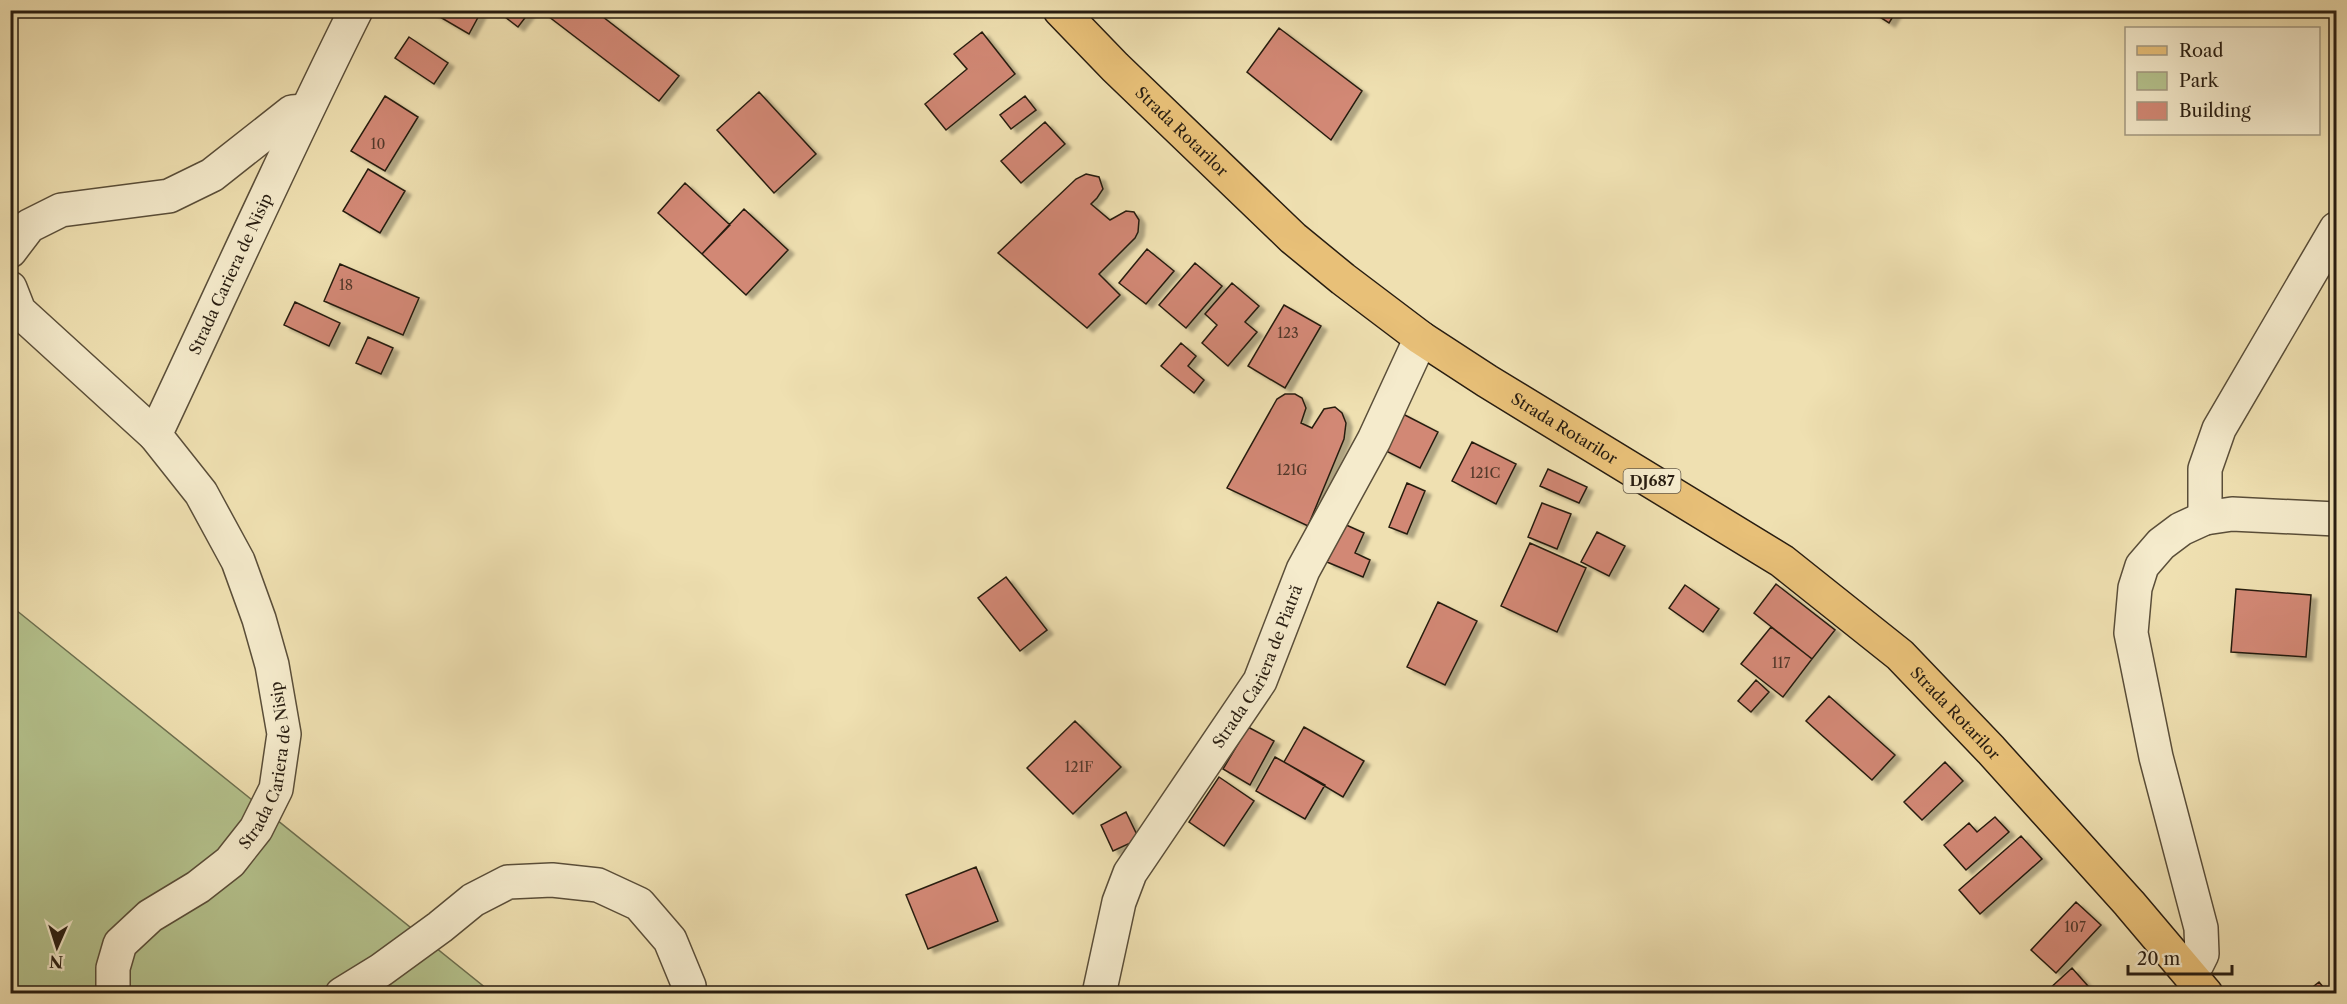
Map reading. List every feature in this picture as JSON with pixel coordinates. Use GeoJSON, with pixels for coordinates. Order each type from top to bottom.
{"type":"FeatureCollection","features":[{"type":"Feature","properties":{"kind":"main road","name":"Strada Rotarilor"},"geometry":{"type":"LineString","coordinates":[[1060,10],[1293,238],[1342,279],[1421,338],[1782,561],[1900,655],[1991,750],[2199,984]]}},
{"type":"Feature","properties":{"kind":"street","name":"Strada Cariera de Nisip"},"geometry":{"type":"LineString","coordinates":[[154,435],[244,247],[305,111],[356,10]]}},
{"type":"Feature","properties":{"kind":"street"},"geometry":{"type":"LineString","coordinates":[[10,251],[29,226],[61,210],[170,196],[212,175],[292,112],[305,111]]}},
{"type":"Feature","properties":{"kind":"street"},"geometry":{"type":"LineString","coordinates":[[2205,518],[2205,469],[2218,429],[2337,229]]}},
{"type":"Feature","properties":{"kind":"street","name":"Strada Cariera de Nisip"},"geometry":{"type":"LineString","coordinates":[[10,288],[19,312],[154,435],[201,493],[238,561],[259,619],[272,665],[284,734],[276,789],[256,829],[230,862],[198,887],[150,916],[120,944],[113,968],[113,993]]}},
{"type":"Feature","properties":{"kind":"street","name":"Strada Cariera de Piatră"},"geometry":{"type":"LineString","coordinates":[[1099,993],[1119,902],[1130,873],[1260,681],[1303,570],[1374,440],[1421,338]]}},
{"type":"Feature","properties":{"kind":"street","name":"Strada Rotarilor"},"geometry":{"type":"LineString","coordinates":[[2199,984],[2202,954],[2201,928],[2156,758],[2131,633],[2135,588],[2142,566],[2160,544],[2181,529],[2205,518],[2232,514],[2337,519]]}},
{"type":"Feature","properties":{"kind":"street"},"geometry":{"type":"LineString","coordinates":[[342,993],[381,970],[473,900],[508,882],[552,880],[598,885],[639,904],[670,940],[690,993]]}},
{"type":"Feature","properties":{"kind":"green space"},"geometry":{"type":"Polygon","coordinates":[[[11,606],[492,993],[11,993],[11,606]]]}},
{"type":"Feature","properties":{"kind":"building"},"geometry":{"type":"Polygon","coordinates":[[[428,10],[482,10],[469,34],[428,10]]]}},
{"type":"Feature","properties":{"kind":"building"},"geometry":{"type":"Polygon","coordinates":[[[496,10],[531,10],[518,27],[496,10]]]}},
{"type":"Feature","properties":{"kind":"building"},"geometry":{"type":"Polygon","coordinates":[[[545,10],[594,10],[679,76],[659,101],[544,13],[545,10]]]}},
{"type":"Feature","properties":{"kind":"building"},"geometry":{"type":"Polygon","coordinates":[[[1869,10],[1897,10],[1889,23],[1869,10]]]}},
{"type":"Feature","properties":{"kind":"building"},"geometry":{"type":"Polygon","coordinates":[[[1279,28],[1362,91],[1331,140],[1247,72],[1279,28]]]}},
{"type":"Feature","properties":{"kind":"building"},"geometry":{"type":"Polygon","coordinates":[[[982,32],[1015,74],[946,130],[925,104],[967,69],[954,54],[982,32]]]}},
{"type":"Feature","properties":{"kind":"building"},"geometry":{"type":"Polygon","coordinates":[[[409,37],[448,63],[434,84],[395,58],[409,37]]]}},
{"type":"Feature","properties":{"kind":"building"},"geometry":{"type":"Polygon","coordinates":[[[759,92],[816,154],[774,193],[717,130],[759,92]]]}},
{"type":"Feature","properties":{"kind":"building"},"geometry":{"type":"Polygon","coordinates":[[[385,96],[418,117],[385,171],[351,151],[385,96]]]}},
{"type":"Feature","properties":{"kind":"building"},"geometry":{"type":"Polygon","coordinates":[[[1025,96],[1036,110],[1011,129],[1000,115],[1025,96]]]}},
{"type":"Feature","properties":{"kind":"building"},"geometry":{"type":"Polygon","coordinates":[[[1045,122],[1065,144],[1021,183],[1001,161],[1045,122]]]}},
{"type":"Feature","properties":{"kind":"building"},"geometry":{"type":"Polygon","coordinates":[[[368,169],[405,191],[380,233],[343,211],[368,169]]]}},
{"type":"Feature","properties":{"kind":"building"},"geometry":{"type":"Polygon","coordinates":[[[1086,174],[1099,177],[1103,189],[1091,204],[1110,220],[1126,211],[1134,212],[1139,220],[1135,238],[1099,274],[1120,295],[1087,328],[998,253],[1076,179],[1086,174]]]}},
{"type":"Feature","properties":{"kind":"building"},"geometry":{"type":"Polygon","coordinates":[[[685,183],[730,225],[702,254],[658,213],[685,183]]]}},
{"type":"Feature","properties":{"kind":"building"},"geometry":{"type":"Polygon","coordinates":[[[744,209],[788,250],[746,295],[702,254],[744,209]]]}},
{"type":"Feature","properties":{"kind":"building"},"geometry":{"type":"Polygon","coordinates":[[[1147,249],[1174,271],[1146,304],[1119,283],[1147,249]]]}},
{"type":"Feature","properties":{"kind":"building"},"geometry":{"type":"Polygon","coordinates":[[[1195,263],[1222,286],[1186,328],[1159,305],[1195,263]]]}},
{"type":"Feature","properties":{"kind":"building"},"geometry":{"type":"Polygon","coordinates":[[[340,264],[419,298],[403,335],[324,301],[340,264]]]}},
{"type":"Feature","properties":{"kind":"building"},"geometry":{"type":"Polygon","coordinates":[[[1232,283],[1259,306],[1245,322],[1257,332],[1228,366],[1202,343],[1217,325],[1205,314],[1232,283]]]}},
{"type":"Feature","properties":{"kind":"building"},"geometry":{"type":"Polygon","coordinates":[[[295,302],[340,323],[329,346],[284,325],[295,302]]]}},
{"type":"Feature","properties":{"kind":"building"},"geometry":{"type":"Polygon","coordinates":[[[1284,305],[1321,326],[1285,388],[1248,366],[1284,305]]]}},
{"type":"Feature","properties":{"kind":"building"},"geometry":{"type":"Polygon","coordinates":[[[368,337],[393,348],[381,374],[356,363],[368,337]]]}},
{"type":"Feature","properties":{"kind":"building"},"geometry":{"type":"Polygon","coordinates":[[[1181,343],[1196,356],[1188,366],[1204,380],[1194,393],[1161,366],[1181,343]]]}},
{"type":"Feature","properties":{"kind":"building"},"geometry":{"type":"Polygon","coordinates":[[[1285,394],[1295,394],[1302,398],[1306,408],[1301,423],[1312,428],[1324,409],[1335,407],[1342,413],[1346,423],[1344,439],[1308,526],[1227,488],[1277,399],[1285,394]]]}},
{"type":"Feature","properties":{"kind":"building"},"geometry":{"type":"Polygon","coordinates":[[[1401,413],[1438,432],[1420,468],[1384,450],[1401,413]]]}},
{"type":"Feature","properties":{"kind":"building"},"geometry":{"type":"Polygon","coordinates":[[[1472,442],[1516,464],[1496,504],[1452,481],[1472,442]]]}},
{"type":"Feature","properties":{"kind":"building"},"geometry":{"type":"Polygon","coordinates":[[[1548,469],[1587,487],[1579,503],[1540,486],[1548,469]]]}},
{"type":"Feature","properties":{"kind":"building"},"geometry":{"type":"Polygon","coordinates":[[[1407,483],[1425,491],[1407,534],[1389,527],[1407,483]]]}},
{"type":"Feature","properties":{"kind":"building"},"geometry":{"type":"Polygon","coordinates":[[[1542,503],[1571,514],[1557,549],[1528,537],[1542,503]]]}},
{"type":"Feature","properties":{"kind":"building"},"geometry":{"type":"Polygon","coordinates":[[[1344,524],[1364,533],[1355,553],[1370,560],[1363,577],[1327,562],[1344,524]]]}},
{"type":"Feature","properties":{"kind":"building"},"geometry":{"type":"Polygon","coordinates":[[[1597,532],[1625,546],[1609,576],[1581,562],[1597,532]]]}},
{"type":"Feature","properties":{"kind":"building"},"geometry":{"type":"Polygon","coordinates":[[[1530,543],[1586,568],[1557,632],[1501,606],[1530,543]]]}},
{"type":"Feature","properties":{"kind":"building"},"geometry":{"type":"Polygon","coordinates":[[[1006,577],[1047,630],[1020,651],[978,598],[1006,577]]]}},
{"type":"Feature","properties":{"kind":"building"},"geometry":{"type":"Polygon","coordinates":[[[1776,584],[1835,630],[1812,659],[1754,613],[1776,584]]]}},
{"type":"Feature","properties":{"kind":"building"},"geometry":{"type":"Polygon","coordinates":[[[1685,585],[1719,609],[1703,632],[1669,608],[1685,585]]]}},
{"type":"Feature","properties":{"kind":"building"},"geometry":{"type":"Polygon","coordinates":[[[2236,589],[2311,595],[2306,657],[2231,652],[2236,589]]]}},
{"type":"Feature","properties":{"kind":"building"},"geometry":{"type":"Polygon","coordinates":[[[1438,602],[1477,621],[1445,685],[1407,667],[1438,602]]]}},
{"type":"Feature","properties":{"kind":"building"},"geometry":{"type":"Polygon","coordinates":[[[1771,627],[1812,659],[1783,697],[1741,664],[1771,627]]]}},
{"type":"Feature","properties":{"kind":"building"},"geometry":{"type":"Polygon","coordinates":[[[1756,680],[1769,692],[1751,712],[1738,701],[1756,680]]]}},
{"type":"Feature","properties":{"kind":"building"},"geometry":{"type":"Polygon","coordinates":[[[1829,696],[1895,755],[1872,780],[1806,721],[1829,696]]]}},
{"type":"Feature","properties":{"kind":"building"},"geometry":{"type":"Polygon","coordinates":[[[1075,721],[1121,767],[1073,814],[1027,768],[1075,721]]]}},
{"type":"Feature","properties":{"kind":"building"},"geometry":{"type":"Polygon","coordinates":[[[1248,727],[1274,741],[1250,785],[1223,769],[1248,727]]]}},
{"type":"Feature","properties":{"kind":"building"},"geometry":{"type":"Polygon","coordinates":[[[1304,727],[1364,761],[1343,797],[1284,762],[1304,727]]]}},
{"type":"Feature","properties":{"kind":"building"},"geometry":{"type":"Polygon","coordinates":[[[1275,757],[1325,785],[1305,819],[1256,791],[1275,757]]]}},
{"type":"Feature","properties":{"kind":"building"},"geometry":{"type":"Polygon","coordinates":[[[1945,762],[1963,781],[1922,820],[1904,802],[1945,762]]]}},
{"type":"Feature","properties":{"kind":"building"},"geometry":{"type":"Polygon","coordinates":[[[1219,777],[1254,801],[1224,846],[1189,822],[1219,777]]]}},
{"type":"Feature","properties":{"kind":"building"},"geometry":{"type":"Polygon","coordinates":[[[1126,812],[1139,839],[1113,851],[1101,825],[1126,812]]]}},
{"type":"Feature","properties":{"kind":"building"},"geometry":{"type":"Polygon","coordinates":[[[1995,817],[2009,832],[1966,870],[1944,845],[1969,823],[1977,832],[1995,817]]]}},
{"type":"Feature","properties":{"kind":"building"},"geometry":{"type":"Polygon","coordinates":[[[2021,836],[2042,859],[1980,914],[1959,890],[2021,836]]]}},
{"type":"Feature","properties":{"kind":"building"},"geometry":{"type":"Polygon","coordinates":[[[976,867],[998,921],[928,949],[906,895],[976,867]]]}},
{"type":"Feature","properties":{"kind":"building"},"geometry":{"type":"Polygon","coordinates":[[[2076,902],[2101,925],[2056,973],[2031,950],[2076,902]]]}},
{"type":"Feature","properties":{"kind":"building"},"geometry":{"type":"Polygon","coordinates":[[[2072,968],[2088,986],[2080,994],[2050,994],[2047,991],[2072,968]]]}},
{"type":"Feature","properties":{"kind":"building"},"geometry":{"type":"Polygon","coordinates":[[[2319,982],[2329,994],[2304,994],[2319,982]]]}}]}
